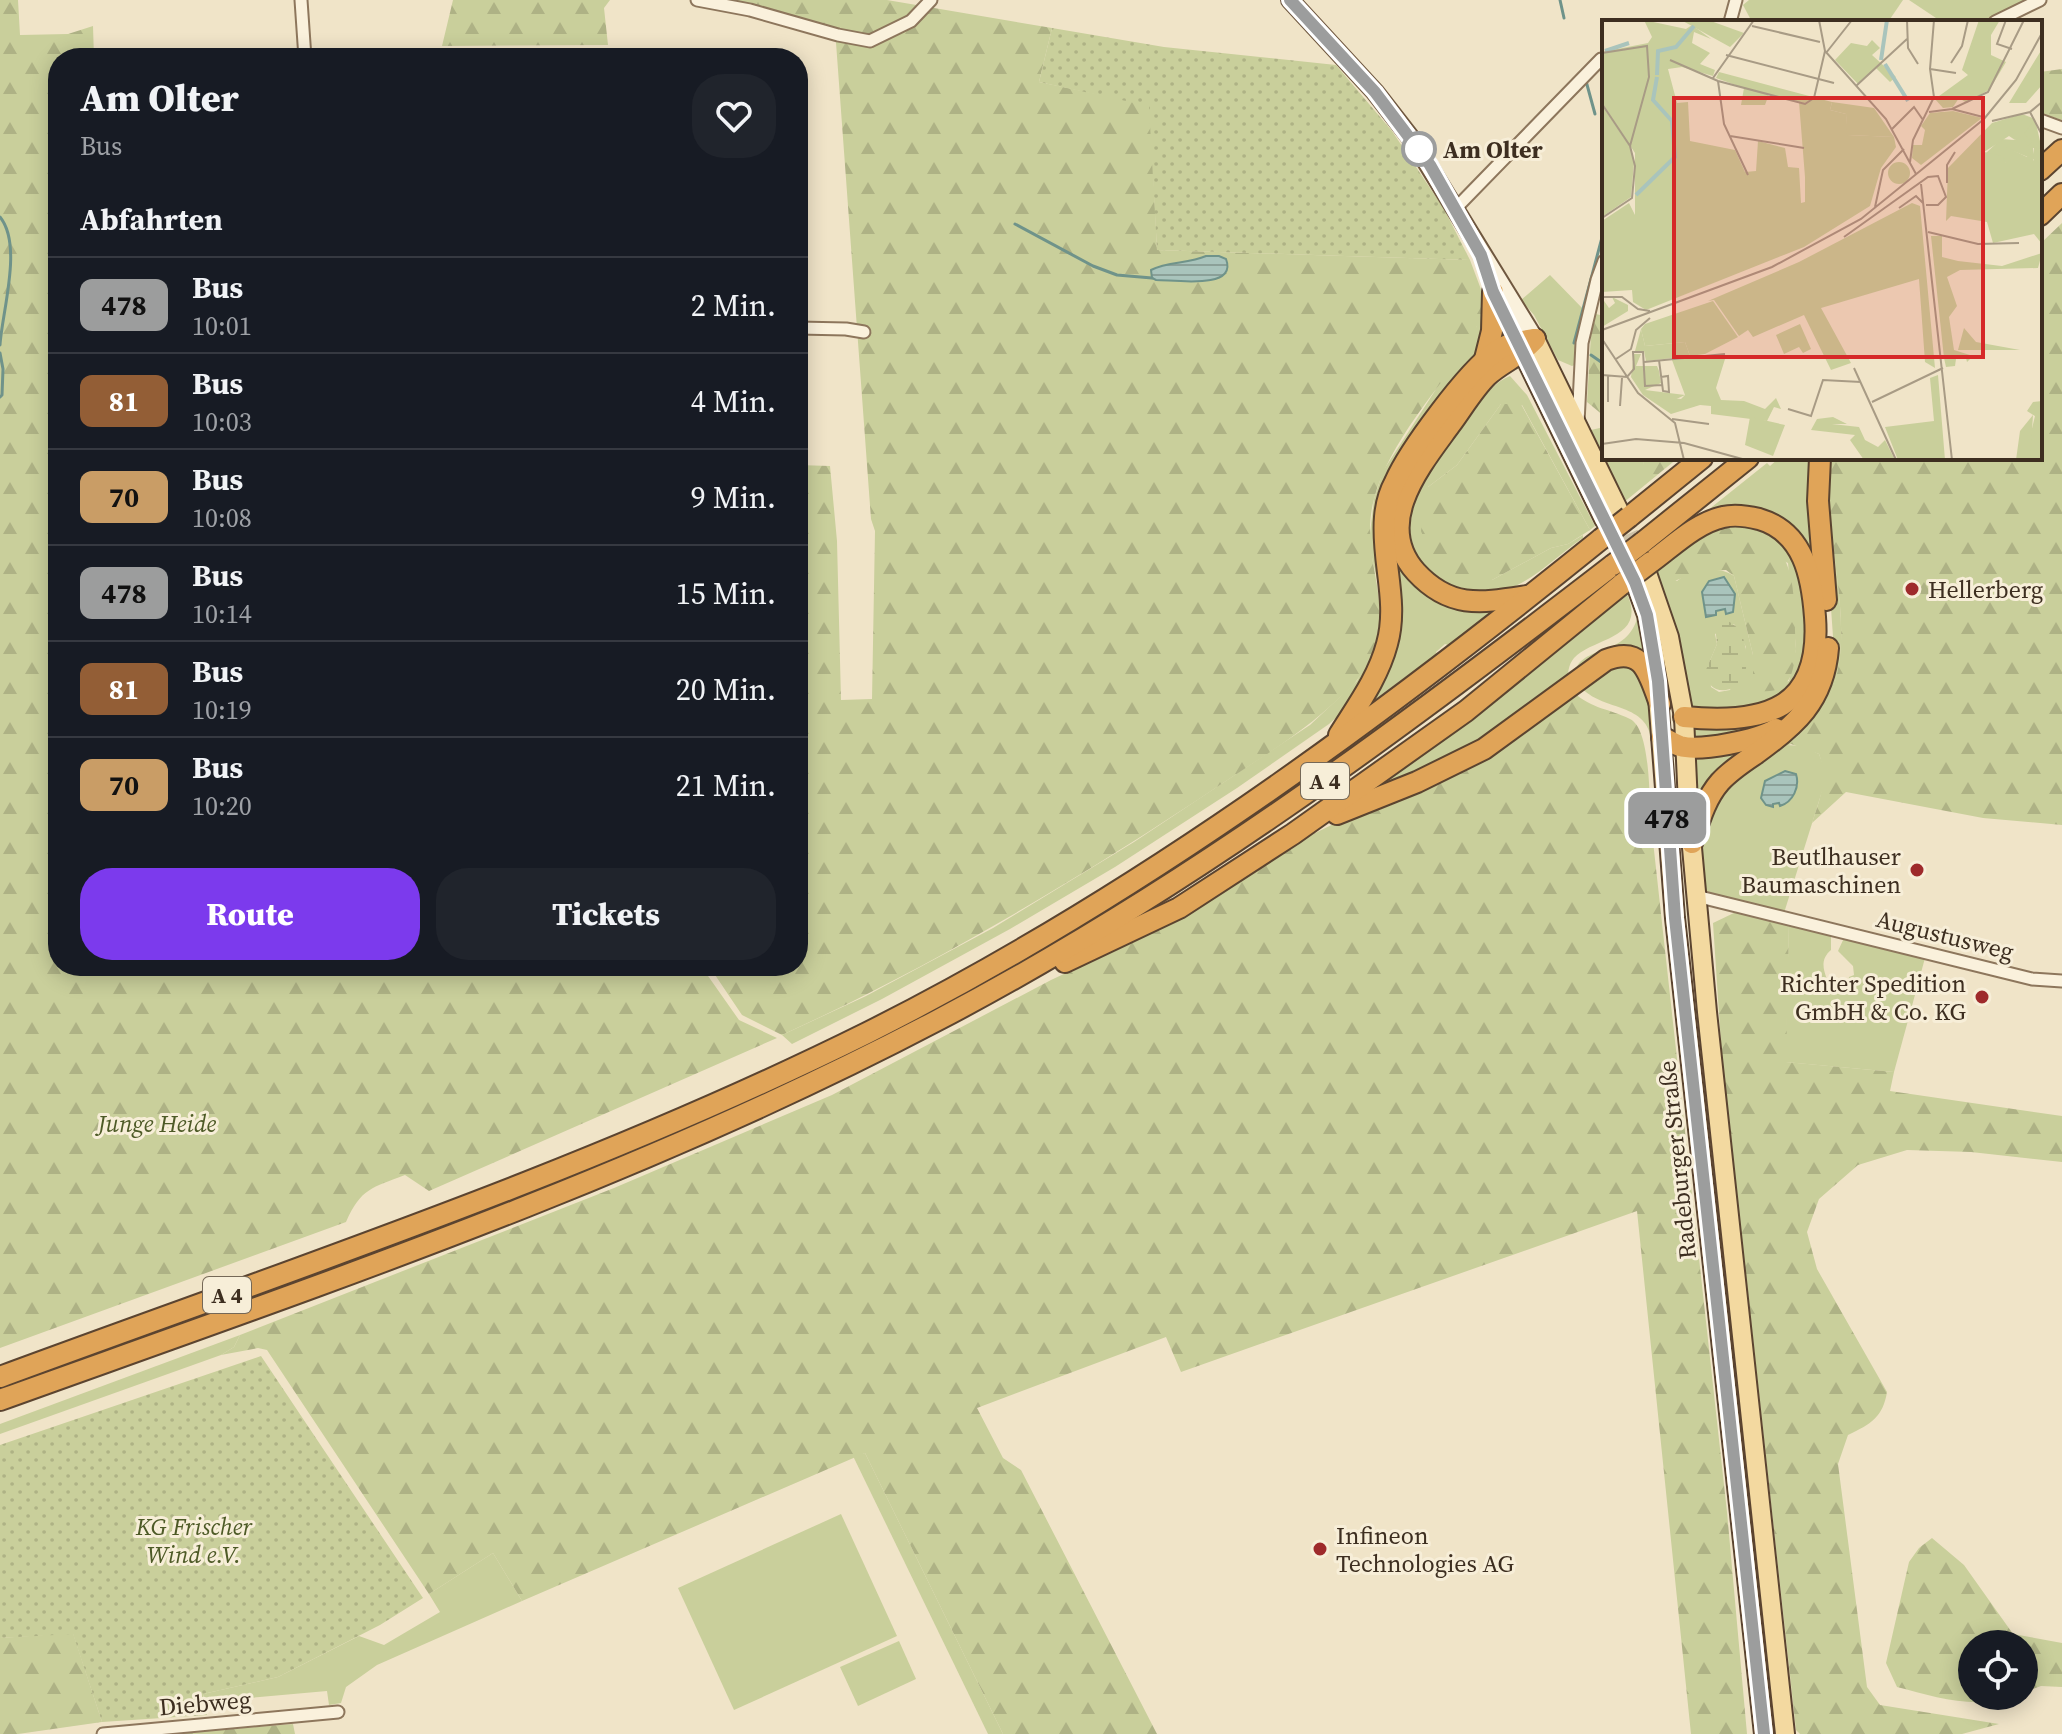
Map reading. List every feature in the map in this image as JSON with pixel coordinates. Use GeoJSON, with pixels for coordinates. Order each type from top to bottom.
{"type":"FeatureCollection","features":[{"type":"Feature","properties":{"kind":"highway"},"geometry":{"type":"LineString","coordinates":[[2042,168],[2062,150]]}},
{"type":"Feature","properties":{"kind":"highway"},"geometry":{"type":"LineString","coordinates":[[2042,213],[2062,194]]}},
{"type":"Feature","properties":{"kind":"highway"},"geometry":{"type":"LineString","coordinates":[[1485,359],[1492,331],[1493,292]]}},
{"type":"Feature","properties":{"kind":"highway"},"geometry":{"type":"LineString","coordinates":[[1331,747],[1367,691],[1388,643],[1392,616],[1391,585],[1384,531],[1392,488],[1408,458],[1485,359],[1502,347],[1525,345]]}},
{"type":"Feature","properties":{"kind":"highway"},"geometry":{"type":"LineString","coordinates":[[1525,345],[1487,377],[1420,466],[1402,501],[1399,531],[1412,567],[1432,588],[1455,599],[1483,603],[1531,596]]}},
{"type":"Feature","properties":{"kind":"highway","name":"A 4"},"geometry":{"type":"LineString","coordinates":[[0,1377],[502,1194],[655,1131],[786,1072],[931,1000],[1079,916],[1246,809],[1531,596],[1613,521],[1699,460]]}},
{"type":"Feature","properties":{"kind":"highway","name":"A 4"},"geometry":{"type":"LineString","coordinates":[[0,1400],[350,1274],[605,1177],[774,1103],[1022,975],[1181,879],[1329,779],[1613,565],[1640,569],[1746,460]]}},
{"type":"Feature","properties":{"kind":"highway"},"geometry":{"type":"LineString","coordinates":[[1692,843],[1703,808],[1719,783],[1795,724],[1819,690],[1828,645],[1818,501],[1820,460]]}},
{"type":"Feature","properties":{"kind":"highway"},"geometry":{"type":"LineString","coordinates":[[1022,975],[1051,969],[1157,920],[1214,887],[1466,711],[1640,569],[1707,523],[1722,517],[1749,517],[1775,526],[1801,552],[1813,587],[1817,642],[1813,664],[1795,695],[1779,707],[1750,717],[1684,717]]}},
{"type":"Feature","properties":{"kind":"highway"},"geometry":{"type":"LineString","coordinates":[[1293,834],[1475,754],[1606,660],[1630,656],[1644,666],[1660,704]]}},
{"type":"Feature","properties":{"kind":"highway"},"geometry":{"type":"LineString","coordinates":[[1662,737],[1686,747],[1754,739],[1804,713]]}},
{"type":"Feature","properties":{"kind":"main road"},"geometry":{"type":"LineString","coordinates":[[1290,0],[1375,92],[1430,165],[1481,255],[1613,521]]}},
{"type":"Feature","properties":{"kind":"main road"},"geometry":{"type":"LineString","coordinates":[[1481,255],[1493,292],[1577,428],[1613,521]]}},
{"type":"Feature","properties":{"kind":"main road","name":"Radeburger Straße"},"geometry":{"type":"LineString","coordinates":[[1640,569],[1660,704],[1675,918],[1764,1734]]}},
{"type":"Feature","properties":{"kind":"main road","name":"Radeburger Straße"},"geometry":{"type":"LineString","coordinates":[[1640,569],[1669,637],[1684,717],[1696,896],[1785,1734]]}},
{"type":"Feature","properties":{"kind":"street"},"geometry":{"type":"LineString","coordinates":[[301,0],[304,48]]}},
{"type":"Feature","properties":{"kind":"street"},"geometry":{"type":"LineString","coordinates":[[697,0],[750,10],[870,41],[911,21],[931,1]]}},
{"type":"Feature","properties":{"kind":"street"},"geometry":{"type":"LineString","coordinates":[[1731,20],[1736,0]]}},
{"type":"Feature","properties":{"kind":"street"},"geometry":{"type":"LineString","coordinates":[[1999,20],[2040,0]]}},
{"type":"Feature","properties":{"kind":"street"},"geometry":{"type":"LineString","coordinates":[[1456,208],[1602,61]]}},
{"type":"Feature","properties":{"kind":"street"},"geometry":{"type":"LineString","coordinates":[[2042,121],[2062,128]]}},
{"type":"Feature","properties":{"kind":"street"},"geometry":{"type":"LineString","coordinates":[[1577,428],[1584,332],[1602,268]]}},
{"type":"Feature","properties":{"kind":"street"},"geometry":{"type":"LineString","coordinates":[[808,328],[864,332]]}},
{"type":"Feature","properties":{"kind":"street","name":"Augustusweg"},"geometry":{"type":"LineString","coordinates":[[1696,896],[2032,979],[2062,981]]}},
{"type":"Feature","properties":{"kind":"street"},"geometry":{"type":"LineString","coordinates":[[1699,920],[1725,905]]}},
{"type":"Feature","properties":{"kind":"street","name":"Diebweg"},"geometry":{"type":"LineString","coordinates":[[103,1734],[312,1720],[338,1712]]}},
{"type":"Feature","properties":{"kind":"green space","name":"Junge Heide"},"geometry":{"type":"Polygon","coordinates":[[[0,0],[18,0],[20,35],[68,34],[93,26],[94,48],[48,48],[48,976],[708,976],[739,1020],[777,1038],[429,1191],[405,1175],[369,1191],[357,1202],[346,1222],[0,1348],[0,0]]]}},
{"type":"Feature","properties":{"kind":"green space"},"geometry":{"type":"Polygon","coordinates":[[[453,0],[610,0],[604,8],[608,45],[442,46],[453,0]]]}},
{"type":"Feature","properties":{"kind":"green space"},"geometry":{"type":"Polygon","coordinates":[[[735,0],[887,0],[1052,28],[1039,82],[1150,105],[1157,250],[1470,260],[1485,300],[1484,326],[1477,326],[1473,340],[1416,416],[1381,478],[1370,524],[1380,610],[1378,631],[1371,655],[1353,686],[1281,744],[1062,885],[896,979],[782,1035],[742,1015],[716,976],[808,976],[808,465],[830,466],[837,541],[841,700],[872,699],[875,531],[871,519],[835,29],[735,0]]]}},
{"type":"Feature","properties":{"kind":"green space"},"geometry":{"type":"Polygon","coordinates":[[[1749,0],[1903,0],[1889,20],[1751,20],[1743,5],[1749,0]]]}},
{"type":"Feature","properties":{"kind":"green space"},"geometry":{"type":"Polygon","coordinates":[[[1909,0],[2027,0],[1984,20],[1939,20],[1909,0]]]}},
{"type":"Feature","properties":{"kind":"green space","name":"Am Olter"},"geometry":{"type":"Polygon","coordinates":[[[1052,28],[1164,47],[1336,65],[1392,131],[1444,209],[1470,260],[1157,250],[1149,106],[1039,82],[1052,28]]]}},
{"type":"Feature","properties":{"kind":"green space"},"geometry":{"type":"Polygon","coordinates":[[[2062,69],[2062,120],[2042,114],[2042,72],[2062,69]]]}},
{"type":"Feature","properties":{"kind":"green space"},"geometry":{"type":"Polygon","coordinates":[[[2062,223],[2062,825],[1983,818],[1846,792],[1812,823],[1823,780],[1819,754],[1791,744],[1782,748],[1821,712],[1834,685],[1839,663],[1841,614],[1830,519],[1831,460],[2042,460],[2042,242],[2062,223]]]}},
{"type":"Feature","properties":{"kind":"green space"},"geometry":{"type":"Polygon","coordinates":[[[1550,275],[1585,311],[1577,364],[1572,366],[1558,360],[1534,315],[1521,300],[1550,275]]]}},
{"type":"Feature","properties":{"kind":"green space"},"geometry":{"type":"Polygon","coordinates":[[[1596,314],[1602,316],[1602,414],[1587,402],[1591,334],[1596,314]]]}},
{"type":"Feature","properties":{"kind":"green space"},"geometry":{"type":"Polygon","coordinates":[[[1477,326],[1484,326],[1481,351],[1402,456],[1384,638],[1350,705],[1329,724],[1237,788],[1115,867],[1010,929],[792,1044],[782,1035],[866,996],[993,928],[1134,842],[1310,725],[1357,681],[1378,639],[1379,588],[1370,549],[1370,533],[1374,499],[1383,471],[1477,326]]]}},
{"type":"Feature","properties":{"kind":"green space"},"geometry":{"type":"Polygon","coordinates":[[[1510,376],[1527,395],[1595,526],[1590,530],[1522,405],[1501,404],[1457,465],[1428,487],[1492,580],[1551,548],[1568,544],[1583,535],[1583,538],[1518,585],[1494,593],[1469,593],[1438,579],[1417,555],[1410,535],[1410,516],[1425,478],[1484,397],[1510,376]]]}},
{"type":"Feature","properties":{"kind":"green space"},"geometry":{"type":"Polygon","coordinates":[[[1501,404],[1521,404],[1590,530],[1568,544],[1551,548],[1492,580],[1456,579],[1433,561],[1421,531],[1428,487],[1457,465],[1501,404]]]}},
{"type":"Feature","properties":{"kind":"green space"},"geometry":{"type":"Polygon","coordinates":[[[1602,427],[1602,460],[1644,460],[1643,472],[1656,476],[1623,503],[1589,434],[1591,430],[1602,427]]]}},
{"type":"Feature","properties":{"kind":"green space"},"geometry":{"type":"Polygon","coordinates":[[[1644,460],[1676,460],[1656,476],[1642,473],[1644,460]]]}},
{"type":"Feature","properties":{"kind":"green space"},"geometry":{"type":"Polygon","coordinates":[[[1777,460],[1814,460],[1819,591],[1776,521],[1688,526],[1767,463],[1770,466],[1777,460]]]}},
{"type":"Feature","properties":{"kind":"green space"},"geometry":{"type":"Polygon","coordinates":[[[1827,460],[1831,460],[1830,519],[1841,615],[1839,663],[1825,707],[1807,728],[1786,745],[1802,746],[1819,754],[1825,770],[1824,785],[1784,913],[1706,893],[1701,835],[1714,795],[1777,743],[1834,651],[1823,493],[1827,460]],[[1785,771],[1765,781],[1761,798],[1773,803],[1792,798],[1798,784],[1785,771]]]}},
{"type":"Feature","properties":{"kind":"green space"},"geometry":{"type":"Polygon","coordinates":[[[1750,523],[1781,537],[1806,575],[1808,665],[1777,703],[1699,714],[1690,707],[1677,635],[1654,568],[1677,581],[1705,570],[1720,570],[1734,576],[1753,655],[1753,690],[1789,681],[1796,649],[1788,563],[1708,527],[1750,523]],[[1734,624],[1715,634],[1717,644],[1709,663],[1711,687],[1719,692],[1730,690],[1746,647],[1734,624]]]}},
{"type":"Feature","properties":{"kind":"green space"},"geometry":{"type":"Polygon","coordinates":[[[1731,526],[1754,532],[1771,542],[1789,570],[1793,588],[1795,660],[1786,683],[1774,690],[1753,690],[1753,655],[1734,576],[1726,570],[1701,571],[1669,583],[1662,580],[1654,568],[1700,538],[1731,526]]]}},
{"type":"Feature","properties":{"kind":"green space"},"geometry":{"type":"Polygon","coordinates":[[[1393,554],[1406,569],[1495,609],[1370,703],[1393,554]]]}},
{"type":"Feature","properties":{"kind":"green space"},"geometry":{"type":"Polygon","coordinates":[[[1625,590],[1631,606],[1631,618],[1625,628],[1574,658],[1567,683],[1486,741],[1363,795],[1625,590]]]}},
{"type":"Feature","properties":{"kind":"green space"},"geometry":{"type":"Polygon","coordinates":[[[1639,611],[1649,665],[1642,658],[1575,671],[1580,662],[1626,637],[1639,611]]]}},
{"type":"Feature","properties":{"kind":"green space"},"geometry":{"type":"Polygon","coordinates":[[[1724,620],[1733,624],[1743,638],[1746,667],[1743,684],[1719,690],[1711,685],[1705,672],[1717,644],[1715,626],[1724,620]]]}},
{"type":"Feature","properties":{"kind":"green space"},"geometry":{"type":"Polygon","coordinates":[[[1625,664],[1642,675],[1649,700],[1651,738],[1640,718],[1590,695],[1581,687],[1604,670],[1625,664]]]}},
{"type":"Feature","properties":{"kind":"green space"},"geometry":{"type":"Polygon","coordinates":[[[1815,683],[1781,724],[1692,742],[1689,724],[1743,723],[1815,683]]]}},
{"type":"Feature","properties":{"kind":"green space"},"geometry":{"type":"Polygon","coordinates":[[[1573,692],[1594,706],[1630,719],[1637,725],[1645,750],[1727,1512],[1747,1734],[1691,1734],[1637,1211],[1181,1372],[1166,1337],[977,1408],[1003,1458],[1021,1470],[1157,1734],[1003,1734],[865,1453],[522,1601],[493,1553],[429,1594],[267,1350],[258,1348],[221,1355],[234,1347],[240,1335],[614,1188],[832,1095],[1051,980],[1149,934],[1217,897],[1305,838],[1358,812],[1573,692]]]}},
{"type":"Feature","properties":{"kind":"green space"},"geometry":{"type":"Polygon","coordinates":[[[1757,743],[1695,819],[1692,751],[1757,743]]]}},
{"type":"Feature","properties":{"kind":"green space"},"geometry":{"type":"Polygon","coordinates":[[[1736,912],[1789,924],[1786,1062],[1894,1072],[1890,1091],[2062,1116],[2062,1162],[1971,1152],[1907,1150],[1858,1165],[1819,1199],[1807,1232],[1817,1269],[1887,1392],[1875,1419],[1848,1435],[1838,1464],[1867,1687],[1880,1705],[1999,1724],[1962,1734],[1800,1734],[1796,1730],[1722,1059],[1713,923],[1736,912]]]}},
{"type":"Feature","properties":{"kind":"green space"},"geometry":{"type":"Polygon","coordinates":[[[1789,924],[1831,934],[1831,950],[1824,964],[1831,990],[1847,991],[1849,977],[1854,975],[1853,966],[1838,951],[1844,938],[1925,958],[1894,1072],[1785,1062],[1789,924]]]}},
{"type":"Feature","properties":{"kind":"green space"},"geometry":{"type":"Polygon","coordinates":[[[240,1335],[234,1347],[221,1355],[0,1434],[0,1424],[240,1335]]]}},
{"type":"Feature","properties":{"kind":"green space","name":"KG Frischer Wind e.V."},"geometry":{"type":"Polygon","coordinates":[[[261,1356],[423,1598],[380,1625],[278,1677],[203,1694],[207,1715],[102,1722],[73,1634],[0,1638],[0,1445],[261,1356]]]}},
{"type":"Feature","properties":{"kind":"green space"},"geometry":{"type":"Polygon","coordinates":[[[865,1453],[1003,1734],[988,1734],[853,1456],[865,1453]]]}},
{"type":"Feature","properties":{"kind":"green space"},"geometry":{"type":"Polygon","coordinates":[[[841,1514],[897,1636],[734,1710],[678,1588],[841,1514]]]}},
{"type":"Feature","properties":{"kind":"green space"},"geometry":{"type":"Polygon","coordinates":[[[1932,1538],[1964,1565],[2010,1630],[1958,1630],[1958,1700],[1897,1687],[1886,1663],[1909,1562],[1919,1548],[1932,1538]]]}},
{"type":"Feature","properties":{"kind":"green space"},"geometry":{"type":"Polygon","coordinates":[[[493,1553],[522,1601],[377,1665],[346,1687],[341,1703],[329,1705],[327,1691],[205,1702],[203,1694],[278,1677],[359,1636],[384,1645],[440,1612],[429,1594],[493,1553]]]}},
{"type":"Feature","properties":{"kind":"green space"},"geometry":{"type":"Polygon","coordinates":[[[73,1633],[102,1722],[0,1734],[0,1638],[73,1633]]]}},
{"type":"Feature","properties":{"kind":"green space"},"geometry":{"type":"Polygon","coordinates":[[[2038,1639],[2062,1643],[2062,1687],[2038,1687],[2038,1639]]]}},
{"type":"Feature","properties":{"kind":"green space"},"geometry":{"type":"Polygon","coordinates":[[[899,1641],[916,1679],[858,1706],[840,1667],[899,1641]]]}},
{"type":"Feature","properties":{"kind":"green space"},"geometry":{"type":"Polygon","coordinates":[[[293,1724],[295,1734],[171,1734],[293,1724]]]}},
{"type":"Feature","properties":{"kind":"water"},"geometry":{"type":"Polygon","coordinates":[[[1206,256],[1226,259],[1227,269],[1223,275],[1190,282],[1152,278],[1151,270],[1158,267],[1206,256]]]}},
{"type":"Feature","properties":{"kind":"water"},"geometry":{"type":"Polygon","coordinates":[[[1724,577],[1735,594],[1733,612],[1726,614],[1725,609],[1706,617],[1702,592],[1709,581],[1724,577]]]}},
{"type":"Feature","properties":{"kind":"water"},"geometry":{"type":"Polygon","coordinates":[[[1785,771],[1796,774],[1794,793],[1789,801],[1780,806],[1779,803],[1773,804],[1773,807],[1766,805],[1761,798],[1765,781],[1785,771]]]}},
{"type":"Feature","properties":{"kind":"waterway"},"geometry":{"type":"LineString","coordinates":[[1560,0],[1564,18]]}},
{"type":"Feature","properties":{"kind":"waterway"},"geometry":{"type":"LineString","coordinates":[[1586,81],[1595,114]]}},
{"type":"Feature","properties":{"kind":"waterway"},"geometry":{"type":"LineString","coordinates":[[0,217],[7,229],[11,261],[0,345]]}},
{"type":"Feature","properties":{"kind":"waterway"},"geometry":{"type":"LineString","coordinates":[[1015,224],[1093,266],[1117,275],[1152,278]]}},
{"type":"Feature","properties":{"kind":"waterway"},"geometry":{"type":"LineString","coordinates":[[1574,343],[1602,238]]}},
{"type":"Feature","properties":{"kind":"waterway"},"geometry":{"type":"LineString","coordinates":[[0,353],[3,369],[0,397]]}},
{"type":"Feature","properties":{"kind":"waterway"},"geometry":{"type":"LineString","coordinates":[[1591,355],[1602,363]]}},
{"type":"Feature","properties":{"kind":"tunnel"},"geometry":{"type":"LineString","coordinates":[[1618,509],[1642,561]]}},
{"type":"Feature","properties":{"kind":"bus line","name":"478"},"geometry":{"type":"LineString","coordinates":[[1290,0],[1375,92],[1414,142],[1446,191],[1481,255],[1493,292],[1635,582],[1647,615],[1660,704],[1675,918],[1764,1734]]}},
{"type":"Feature","properties":{"kind":"place","name":"Am Olter"},"geometry":{"type":"Point","coordinates":[1419,149]}},
{"type":"Feature","properties":{"kind":"place","name":"Hellerberg"},"geometry":{"type":"Point","coordinates":[1912,589]}},
{"type":"Feature","properties":{"kind":"place","name":"Beutlhauser Baumaschinen"},"geometry":{"type":"Point","coordinates":[1917,870]}},
{"type":"Feature","properties":{"kind":"place","name":"Richter Spedition GmbH & Co. KG"},"geometry":{"type":"Point","coordinates":[1982,997]}},
{"type":"Feature","properties":{"kind":"place","name":"Infineon Technologies AG"},"geometry":{"type":"Point","coordinates":[1320,1549]}}]}
